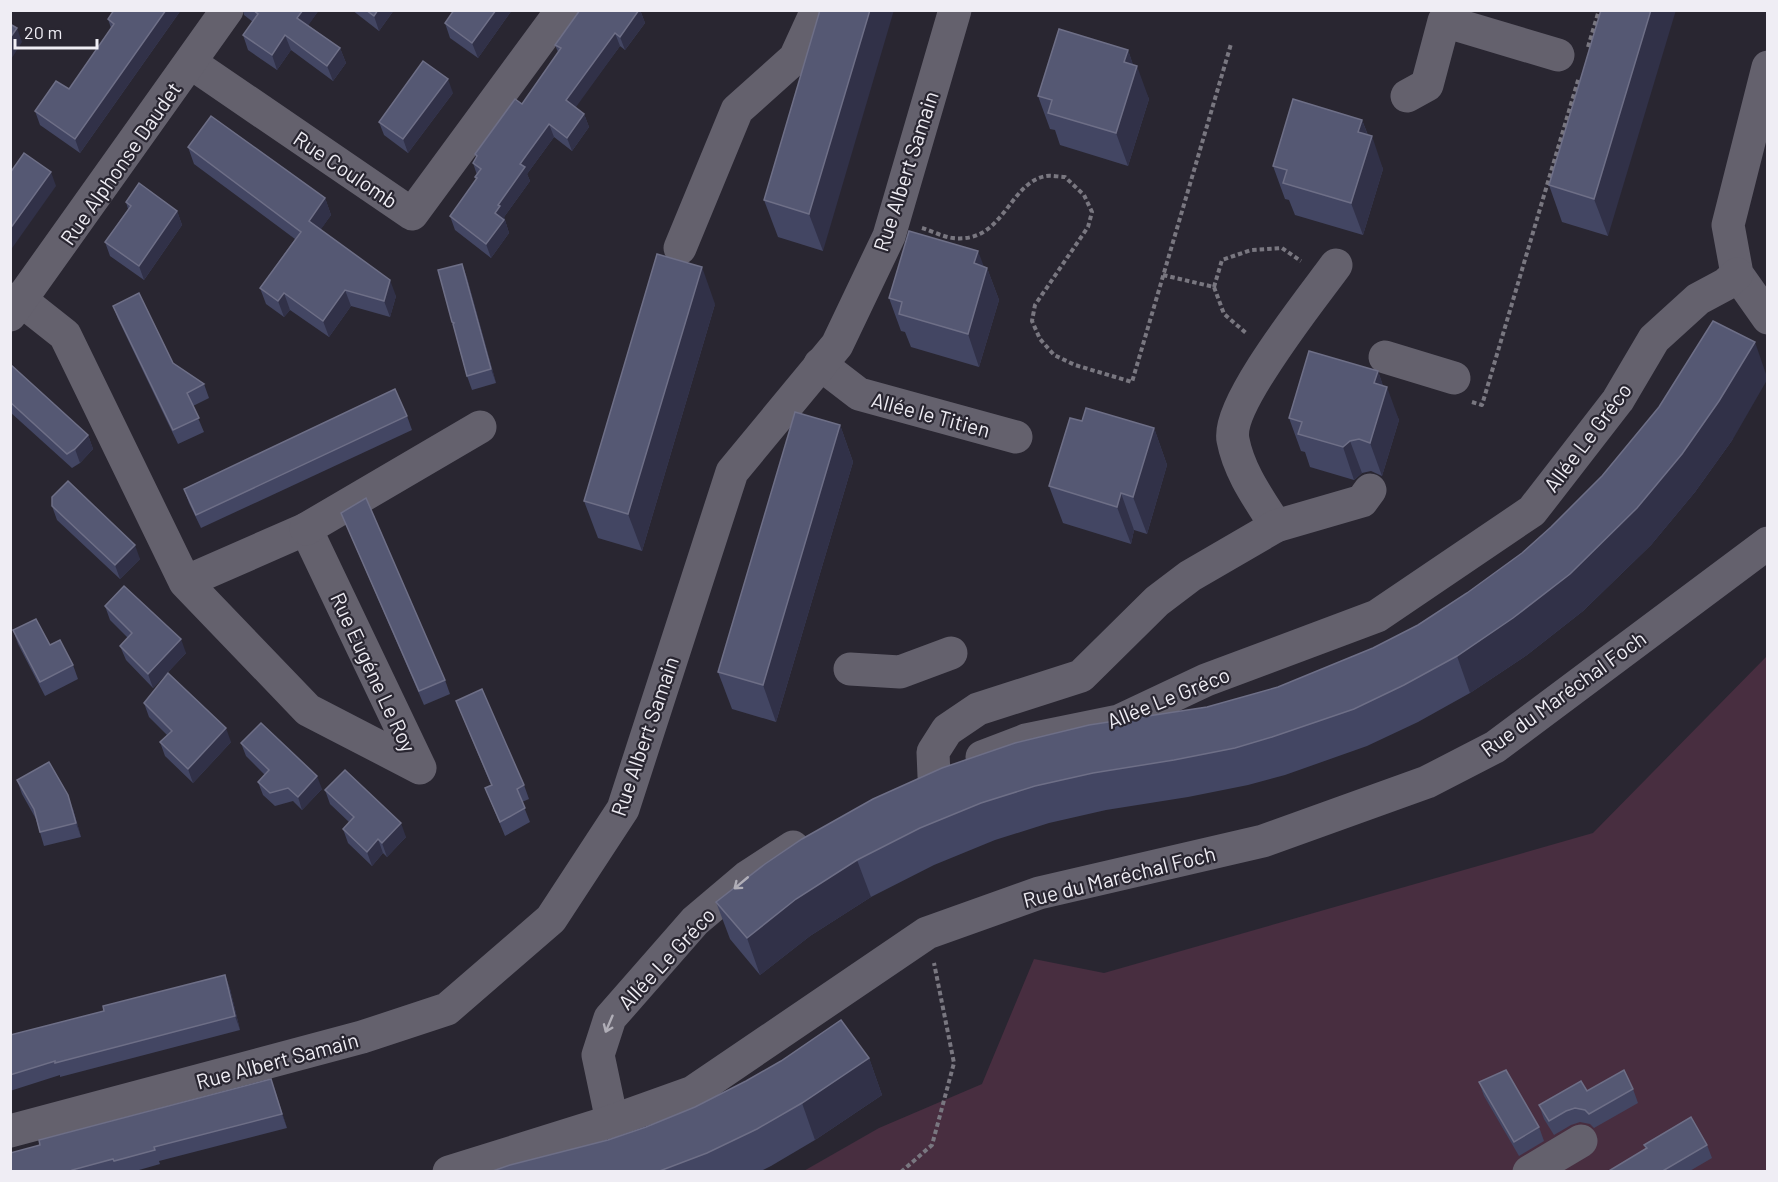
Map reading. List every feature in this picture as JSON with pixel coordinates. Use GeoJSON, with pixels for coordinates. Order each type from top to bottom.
{"type":"FeatureCollection","features":[{"type":"Feature","properties":{"kind":"street","name":"Rue Alphonse Daudet"},"geometry":{"type":"LineString","coordinates":[[14,305],[191,63],[227,10]]}},
{"type":"Feature","properties":{"kind":"street","name":"Rue Coulomb"},"geometry":{"type":"LineString","coordinates":[[191,63],[412,214],[562,10]]}},
{"type":"Feature","properties":{"kind":"street"},"geometry":{"type":"LineString","coordinates":[[680,248],[737,110],[795,58],[817,10]]}},
{"type":"Feature","properties":{"kind":"street","name":"Rue Albert Samain"},"geometry":{"type":"LineString","coordinates":[[10,1131],[362,1037],[447,1009],[551,919],[623,809],[732,472],[837,345],[889,236],[955,10]]}},
{"type":"Feature","properties":{"kind":"street"},"geometry":{"type":"LineString","coordinates":[[1407,96],[1427,85],[1444,21],[1484,21],[1575,60]]}},
{"type":"Feature","properties":{"kind":"street"},"geometry":{"type":"LineString","coordinates":[[1767,67],[1762,106],[1728,225],[1737,274],[1767,318]]}},
{"type":"Feature","properties":{"kind":"street"},"geometry":{"type":"LineString","coordinates":[[1336,265],[1261,366],[1238,413],[1232,437],[1240,464],[1276,526],[1362,501],[1370,490]]}},
{"type":"Feature","properties":{"kind":"street","name":"Allée Le Gréco"},"geometry":{"type":"LineString","coordinates":[[1276,526],[1190,576],[1156,601],[1081,676],[978,709],[946,730],[920,782],[1026,740],[1119,721],[1206,680],[1377,616],[1532,511],[1618,400],[1654,339],[1698,299],[1725,284],[1737,274]]}},
{"type":"Feature","properties":{"kind":"street","name":"Rue Eugéne Le Roy"},"geometry":{"type":"LineString","coordinates":[[14,305],[65,335],[184,582],[308,710],[420,768],[306,529]]}},
{"type":"Feature","properties":{"kind":"street"},"geometry":{"type":"LineString","coordinates":[[1385,357],[1462,390]]}},
{"type":"Feature","properties":{"kind":"street","name":"Allée le Titien"},"geometry":{"type":"LineString","coordinates":[[820,364],[859,394],[1016,437]]}},
{"type":"Feature","properties":{"kind":"street"},"geometry":{"type":"LineString","coordinates":[[184,582],[306,529],[480,428]]}},
{"type":"Feature","properties":{"kind":"street","name":"Rue du Maréchal Foch"},"geometry":{"type":"LineString","coordinates":[[449,1172],[612,1121],[693,1092],[927,933],[1039,893],[1263,841],[1427,782],[1495,747],[1767,543]]}},
{"type":"Feature","properties":{"kind":"street"},"geometry":{"type":"LineString","coordinates":[[850,669],[900,672],[951,653]]}},
{"type":"Feature","properties":{"kind":"street","name":"Allée Le Gréco"},"geometry":{"type":"LineString","coordinates":[[612,1121],[598,1055],[610,1018],[695,921],[747,877],[817,833]]}},
{"type":"Feature","properties":{"kind":"street"},"geometry":{"type":"LineString","coordinates":[[1529,1172],[1581,1141]]}},
{"type":"Feature","properties":{"kind":"path"},"geometry":{"type":"LineString","coordinates":[[1462,390],[1482,405],[1575,60],[1599,10]]}},
{"type":"Feature","properties":{"kind":"path"},"geometry":{"type":"LineString","coordinates":[[893,219],[952,238],[971,238],[989,229],[1027,186],[1045,176],[1065,177],[1084,195],[1092,212],[1088,227],[1035,305],[1032,321],[1040,339],[1054,356],[1132,382],[1231,44]]}},
{"type":"Feature","properties":{"kind":"path"},"geometry":{"type":"LineString","coordinates":[[1292,325],[1246,333],[1224,314],[1214,287],[1221,260],[1251,250],[1282,248],[1317,272],[1312,297]]}},
{"type":"Feature","properties":{"kind":"path"},"geometry":{"type":"LineString","coordinates":[[1163,275],[1214,287]]}},
{"type":"Feature","properties":{"kind":"path"},"geometry":{"type":"LineString","coordinates":[[901,1172],[932,1145],[954,1063],[927,933]]}},
{"type":"Feature","properties":{"kind":"shaded area"},"geometry":{"type":"Polygon","coordinates":[[[1767,656],[1767,1171],[802,1172],[879,1128],[982,1084],[1034,959],[1104,973],[1593,833],[1767,656]]]}},
{"type":"Feature","properties":{"kind":"building"},"geometry":{"type":"Polygon","coordinates":[[[114,10],[166,10],[75,139],[35,111],[56,81],[69,89],[114,24],[108,19],[114,10]]]}},
{"type":"Feature","properties":{"kind":"building"},"geometry":{"type":"Polygon","coordinates":[[[253,10],[303,10],[297,18],[340,48],[327,66],[285,35],[272,55],[243,35],[258,14],[253,10]]]}},
{"type":"Feature","properties":{"kind":"building"},"geometry":{"type":"Polygon","coordinates":[[[366,10],[378,10],[374,16],[366,10]]]}},
{"type":"Feature","properties":{"kind":"building"},"geometry":{"type":"Polygon","coordinates":[[[454,10],[496,10],[472,43],[445,23],[454,10]]]}},
{"type":"Feature","properties":{"kind":"building"},"geometry":{"type":"Polygon","coordinates":[[[580,10],[639,10],[620,37],[615,33],[566,100],[584,114],[567,138],[549,124],[520,164],[525,167],[498,205],[500,206],[495,213],[504,220],[486,244],[450,216],[481,169],[473,163],[477,156],[475,154],[515,99],[522,104],[561,48],[555,45],[580,10]]]}},
{"type":"Feature","properties":{"kind":"building"},"geometry":{"type":"Polygon","coordinates":[[[820,10],[870,10],[809,214],[764,200],[820,10]]]}},
{"type":"Feature","properties":{"kind":"building"},"geometry":{"type":"Polygon","coordinates":[[[1601,10],[1651,10],[1594,199],[1549,185],[1601,10]]]}},
{"type":"Feature","properties":{"kind":"building"},"geometry":{"type":"Polygon","coordinates":[[[10,24],[17,28],[10,38],[10,24]]]}},
{"type":"Feature","properties":{"kind":"building"},"geometry":{"type":"Polygon","coordinates":[[[1059,29],[1128,50],[1124,62],[1137,66],[1116,133],[1048,113],[1052,100],[1038,96],[1059,29]]]}},
{"type":"Feature","properties":{"kind":"building"},"geometry":{"type":"Polygon","coordinates":[[[423,61],[448,79],[403,139],[379,122],[423,61]]]}},
{"type":"Feature","properties":{"kind":"building"},"geometry":{"type":"Polygon","coordinates":[[[1293,99],[1362,120],[1358,132],[1372,136],[1351,203],[1283,183],[1287,170],[1273,166],[1293,99]]]}},
{"type":"Feature","properties":{"kind":"building"},"geometry":{"type":"Polygon","coordinates":[[[211,116],[325,198],[309,221],[390,280],[384,301],[345,290],[323,321],[284,293],[278,301],[260,288],[301,232],[188,147],[211,116]]]}},
{"type":"Feature","properties":{"kind":"building"},"geometry":{"type":"Polygon","coordinates":[[[24,153],[51,172],[10,229],[10,173],[24,153]]]}},
{"type":"Feature","properties":{"kind":"building"},"geometry":{"type":"Polygon","coordinates":[[[139,183],[177,211],[139,266],[105,242],[131,206],[126,202],[139,183]]]}},
{"type":"Feature","properties":{"kind":"building"},"geometry":{"type":"Polygon","coordinates":[[[909,231],[978,251],[974,263],[987,268],[968,334],[899,314],[902,302],[889,298],[909,231]]]}},
{"type":"Feature","properties":{"kind":"building"},"geometry":{"type":"Polygon","coordinates":[[[657,254],[702,267],[628,514],[584,501],[657,254]]]}},
{"type":"Feature","properties":{"kind":"building"},"geometry":{"type":"Polygon","coordinates":[[[462,264],[491,369],[467,376],[438,270],[462,264]]]}},
{"type":"Feature","properties":{"kind":"building"},"geometry":{"type":"Polygon","coordinates":[[[139,293],[173,363],[204,384],[187,393],[199,418],[173,430],[113,306],[139,293]]]}},
{"type":"Feature","properties":{"kind":"building"},"geometry":{"type":"Polygon","coordinates":[[[1713,321],[1755,342],[1719,401],[1682,454],[1637,508],[1570,574],[1513,618],[1457,656],[1354,709],[1272,737],[1235,748],[1093,773],[1035,786],[981,803],[920,828],[857,860],[796,899],[747,938],[716,902],[802,839],[873,799],[942,768],[1015,743],[1089,725],[1207,707],[1278,687],[1373,648],[1418,625],[1522,553],[1602,476],[1659,407],[1713,321]]]}},
{"type":"Feature","properties":{"kind":"building"},"geometry":{"type":"Polygon","coordinates":[[[1309,351],[1378,371],[1374,383],[1387,387],[1370,443],[1359,439],[1350,441],[1343,447],[1298,434],[1302,422],[1289,418],[1309,351]]]}},
{"type":"Feature","properties":{"kind":"building"},"geometry":{"type":"Polygon","coordinates":[[[10,364],[88,435],[75,449],[67,454],[10,402],[10,364]]]}},
{"type":"Feature","properties":{"kind":"building"},"geometry":{"type":"Polygon","coordinates":[[[395,389],[407,416],[196,515],[184,489],[395,389]]]}},
{"type":"Feature","properties":{"kind":"building"},"geometry":{"type":"Polygon","coordinates":[[[1086,408],[1154,428],[1133,497],[1121,493],[1117,507],[1049,486],[1070,418],[1082,421],[1086,408]]]}},
{"type":"Feature","properties":{"kind":"building"},"geometry":{"type":"Polygon","coordinates":[[[795,412],[840,425],[763,685],[718,672],[795,412]]]}},
{"type":"Feature","properties":{"kind":"building"},"geometry":{"type":"Polygon","coordinates":[[[68,481],[135,545],[115,565],[52,506],[52,497],[68,481]]]}},
{"type":"Feature","properties":{"kind":"building"},"geometry":{"type":"Polygon","coordinates":[[[366,498],[445,680],[419,691],[341,513],[366,498]]]}},
{"type":"Feature","properties":{"kind":"building"},"geometry":{"type":"Polygon","coordinates":[[[124,586],[181,639],[148,674],[120,646],[132,633],[105,606],[124,586]]]}},
{"type":"Feature","properties":{"kind":"building"},"geometry":{"type":"Polygon","coordinates":[[[36,619],[50,645],[60,640],[73,665],[40,682],[13,630],[36,619]]]}},
{"type":"Feature","properties":{"kind":"building"},"geometry":{"type":"Polygon","coordinates":[[[168,673],[226,728],[188,769],[160,742],[172,731],[144,703],[168,673]]]}},
{"type":"Feature","properties":{"kind":"building"},"geometry":{"type":"Polygon","coordinates":[[[482,689],[524,785],[517,789],[525,808],[500,822],[485,788],[492,785],[456,701],[482,689]]]}},
{"type":"Feature","properties":{"kind":"building"},"geometry":{"type":"Polygon","coordinates":[[[261,723],[317,776],[298,797],[288,788],[270,793],[258,782],[269,770],[241,743],[261,723]]]}},
{"type":"Feature","properties":{"kind":"building"},"geometry":{"type":"Polygon","coordinates":[[[49,762],[68,795],[76,823],[40,832],[34,809],[17,780],[49,762]]]}},
{"type":"Feature","properties":{"kind":"building"},"geometry":{"type":"Polygon","coordinates":[[[345,770],[401,823],[382,843],[378,839],[367,852],[343,829],[354,817],[325,790],[345,770]]]}},
{"type":"Feature","properties":{"kind":"building"},"geometry":{"type":"Polygon","coordinates":[[[225,975],[235,1016],[55,1063],[55,1061],[10,1075],[10,1035],[104,1011],[103,1006],[225,975]]]}},
{"type":"Feature","properties":{"kind":"building"},"geometry":{"type":"Polygon","coordinates":[[[841,1020],[869,1058],[802,1103],[757,1129],[707,1153],[657,1172],[490,1172],[608,1140],[695,1107],[781,1061],[841,1020]]]}},
{"type":"Feature","properties":{"kind":"building"},"geometry":{"type":"Polygon","coordinates":[[[1506,1070],[1539,1127],[1514,1142],[1479,1082],[1506,1070]]]}},
{"type":"Feature","properties":{"kind":"building"},"geometry":{"type":"Polygon","coordinates":[[[1624,1070],[1633,1089],[1589,1114],[1585,1110],[1575,1108],[1549,1121],[1539,1105],[1581,1081],[1587,1091],[1624,1070]]]}},
{"type":"Feature","properties":{"kind":"building"},"geometry":{"type":"Polygon","coordinates":[[[271,1079],[282,1114],[154,1147],[155,1150],[114,1161],[113,1159],[72,1170],[72,1172],[10,1172],[10,1153],[40,1145],[39,1140],[271,1079]]]}},
{"type":"Feature","properties":{"kind":"building"},"geometry":{"type":"Polygon","coordinates":[[[1691,1117],[1707,1145],[1661,1172],[1607,1172],[1647,1148],[1644,1145],[1691,1117]]]}}]}
